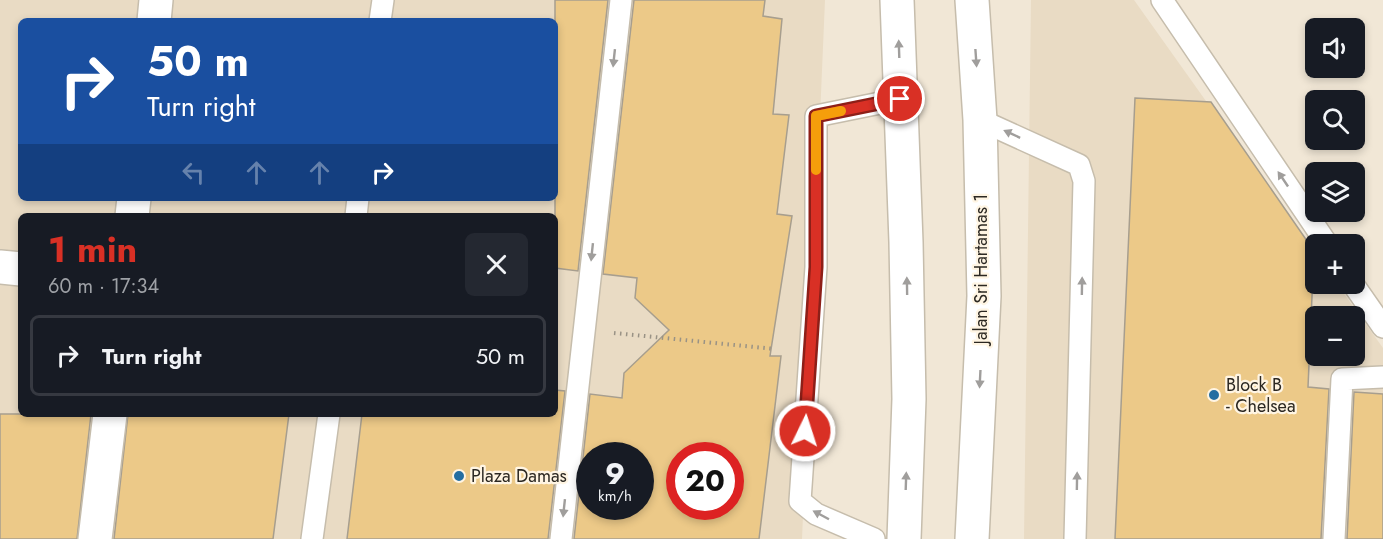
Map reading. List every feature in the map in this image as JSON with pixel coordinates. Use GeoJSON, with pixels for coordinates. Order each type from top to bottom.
{"type":"FeatureCollection","features":[{"type":"Feature","properties":{"kind":"street"},"geometry":{"type":"LineString","coordinates":[[154,18],[156,0]]}},
{"type":"Feature","properties":{"kind":"street"},"geometry":{"type":"LineString","coordinates":[[897,0],[909,399],[904,539]]}},
{"type":"Feature","properties":{"kind":"street","name":"Jalan Sri Hartamas 1"},"geometry":{"type":"LineString","coordinates":[[972,0],[980,120],[984,296],[972,539]]}},
{"type":"Feature","properties":{"kind":"street"},"geometry":{"type":"LineString","coordinates":[[0,267],[18,269]]}},
{"type":"Feature","properties":{"kind":"street"},"geometry":{"type":"LineString","coordinates":[[95,539],[110,417]]}},
{"type":"Feature","properties":{"kind":"lane"},"geometry":{"type":"LineString","coordinates":[[380,18],[382,0]]}},
{"type":"Feature","properties":{"kind":"lane"},"geometry":{"type":"LineString","coordinates":[[561,539],[621,0]]}},
{"type":"Feature","properties":{"kind":"lane"},"geometry":{"type":"LineString","coordinates":[[1162,0],[1320,234]]}},
{"type":"Feature","properties":{"kind":"lane"},"geometry":{"type":"LineString","coordinates":[[874,539],[816,514],[800,501],[816,267],[816,116],[900,99]]}},
{"type":"Feature","properties":{"kind":"lane"},"geometry":{"type":"LineString","coordinates":[[980,120],[1079,165],[1084,181],[1075,539]]}},
{"type":"Feature","properties":{"kind":"lane"},"geometry":{"type":"LineString","coordinates":[[1360,294],[1383,327]]}},
{"type":"Feature","properties":{"kind":"lane"},"geometry":{"type":"LineString","coordinates":[[1334,539],[1342,379],[1383,377]]}},
{"type":"Feature","properties":{"kind":"lane"},"geometry":{"type":"LineString","coordinates":[[312,539],[329,417]]}},
{"type":"Feature","properties":{"kind":"path"},"geometry":{"type":"LineString","coordinates":[[584,329],[775,349]]}},
{"type":"Feature","properties":{"kind":"shaded area","name":"Plaza Damas"},"geometry":{"type":"Polygon","coordinates":[[[0,0],[825,0],[802,539],[0,539],[0,0]]]}},
{"type":"Feature","properties":{"kind":"shaded area"},"geometry":{"type":"Polygon","coordinates":[[[1031,0],[1134,0],[1305,240],[1305,294],[1344,294],[1353,306],[1305,306],[1305,366],[1365,366],[1365,323],[1383,348],[1383,539],[1024,539],[1031,0]]]}},
{"type":"Feature","properties":{"kind":"building"},"geometry":{"type":"Polygon","coordinates":[[[555,0],[608,0],[578,271],[558,268],[558,213],[555,213],[555,201],[558,201],[558,18],[555,18],[555,0]]]}},
{"type":"Feature","properties":{"kind":"building"},"geometry":{"type":"Polygon","coordinates":[[[634,0],[765,0],[763,16],[782,19],[773,114],[789,115],[777,214],[792,216],[770,356],[781,356],[759,539],[574,539],[576,520],[654,520],[654,442],[585,442],[590,394],[622,398],[624,373],[669,330],[635,298],[637,278],[603,274],[634,0]]]}},
{"type":"Feature","properties":{"kind":"building","name":"Block B - Chelsea"},"geometry":{"type":"Polygon","coordinates":[[[1135,98],[1211,102],[1305,238],[1305,294],[1312,294],[1312,306],[1305,306],[1305,366],[1309,366],[1308,387],[1329,389],[1321,539],[1115,539],[1135,98]]]}},
{"type":"Feature","properties":{"kind":"building","name":"Plaza Damas"},"geometry":{"type":"Polygon","coordinates":[[[558,390],[565,391],[548,539],[347,539],[362,417],[558,417],[558,390]]]}},
{"type":"Feature","properties":{"kind":"building"},"geometry":{"type":"Polygon","coordinates":[[[1354,392],[1383,394],[1383,539],[1347,539],[1354,392]]]}},
{"type":"Feature","properties":{"kind":"building"},"geometry":{"type":"Polygon","coordinates":[[[0,414],[18,414],[18,417],[91,417],[77,539],[0,539],[0,414]]]}},
{"type":"Feature","properties":{"kind":"building"},"geometry":{"type":"Polygon","coordinates":[[[128,417],[289,417],[273,539],[114,539],[128,417]]]}},
{"type":"Feature","properties":{"kind":"slow traffic"},"geometry":{"type":"LineString","coordinates":[[816,170],[816,116],[841,111]]}},
{"type":"Feature","properties":{"kind":"place","name":"Block B - Chelsea"},"geometry":{"type":"Point","coordinates":[1214,395]}},
{"type":"Feature","properties":{"kind":"place","name":"Plaza Damas"},"geometry":{"type":"Point","coordinates":[459,476]}},
{"type":"Feature","properties":{"kind":"route"},"geometry":{"type":"LineString","coordinates":[[805,431],[816,267],[816,116],[900,99]]}}]}
